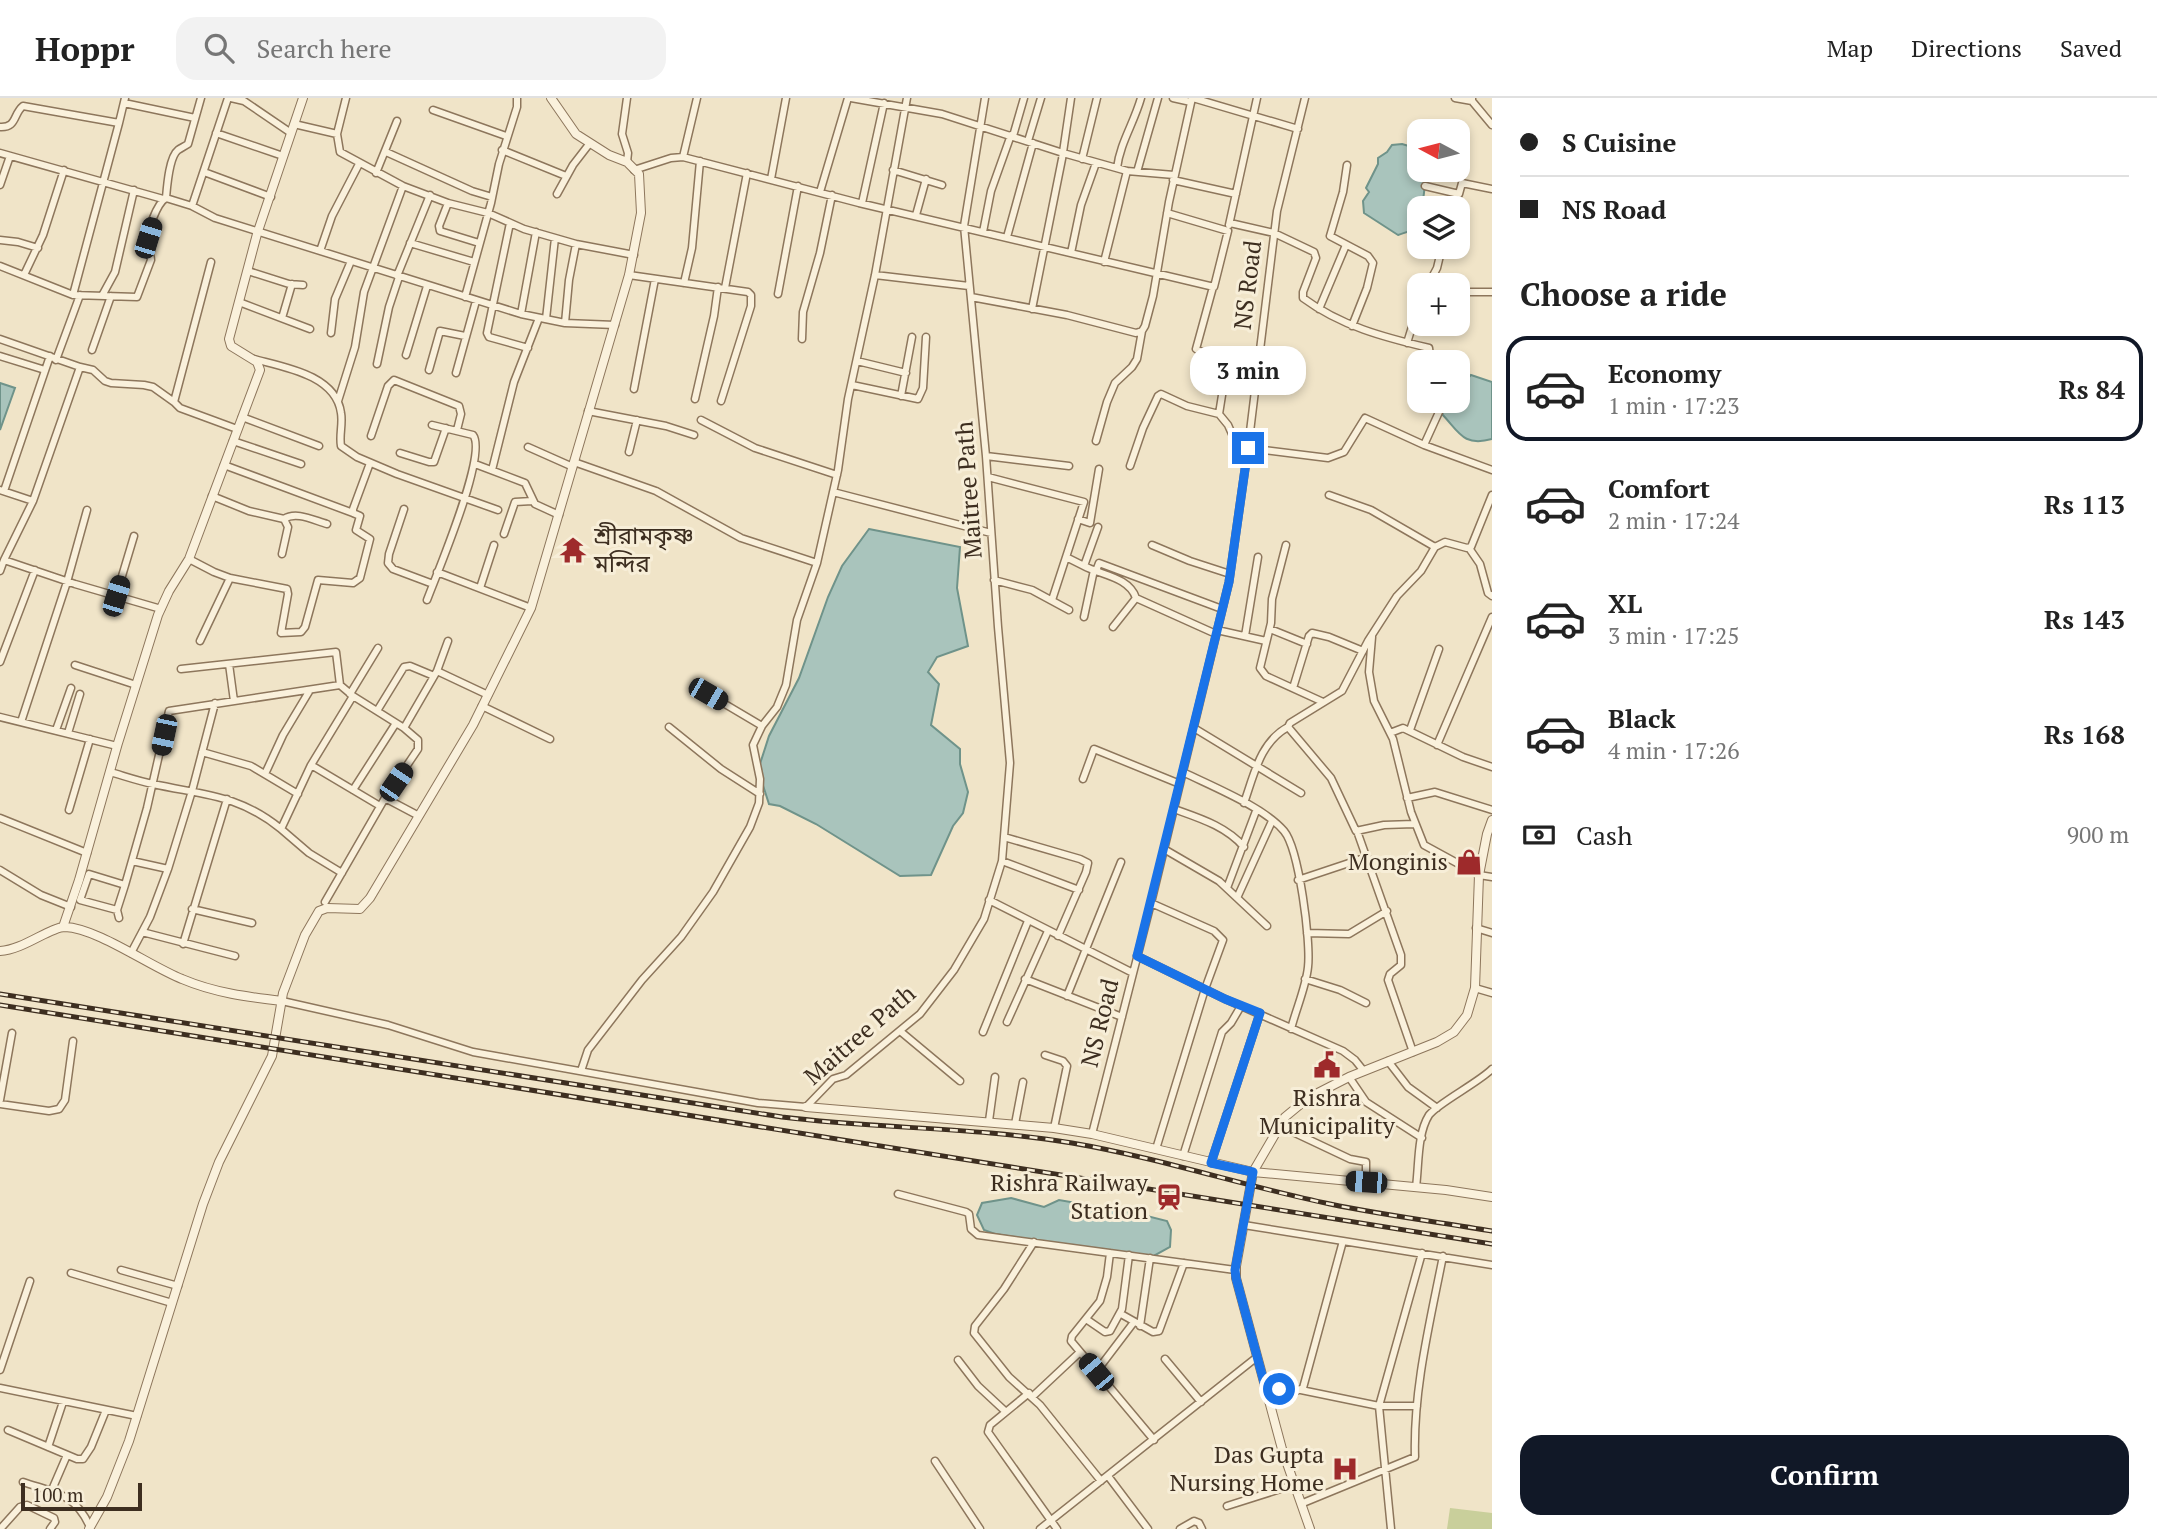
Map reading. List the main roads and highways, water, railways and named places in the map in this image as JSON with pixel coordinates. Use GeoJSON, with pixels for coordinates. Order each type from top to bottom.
{"type":"FeatureCollection","features":[{"type":"Feature","properties":{"kind":"water"},"geometry":{"type":"Polygon","coordinates":[[[1392,145],[1407,145],[1407,182],[1425,182],[1423,196],[1407,196],[1407,231],[1398,235],[1364,213],[1363,201],[1369,192],[1366,188],[1378,164],[1378,158],[1392,145]]]}},
{"type":"Feature","properties":{"kind":"water"},"geometry":{"type":"Polygon","coordinates":[[[1470,376],[1492,382],[1492,439],[1474,441],[1462,436],[1442,414],[1470,413],[1470,376]]]}},
{"type":"Feature","properties":{"kind":"water"},"geometry":{"type":"Polygon","coordinates":[[[0,383],[15,388],[0,430],[0,383]]]}},
{"type":"Feature","properties":{"kind":"water"},"geometry":{"type":"Polygon","coordinates":[[[869,529],[960,547],[957,588],[968,646],[937,657],[928,672],[939,684],[931,725],[960,749],[960,764],[968,792],[963,813],[953,826],[931,875],[900,876],[816,824],[780,806],[769,804],[758,770],[769,736],[799,678],[842,566],[869,529]]]}},
{"type":"Feature","properties":{"kind":"water"},"geometry":{"type":"Polygon","coordinates":[[[1011,1198],[1044,1207],[1059,1200],[1167,1221],[1171,1230],[1170,1247],[1150,1258],[995,1234],[984,1230],[977,1215],[982,1203],[1011,1198]]]}},
{"type":"Feature","properties":{"kind":"railway"},"geometry":{"type":"LineString","coordinates":[[0,994],[782,1117],[1000,1134],[1072,1143],[1137,1156],[1330,1204],[1492,1231]]}},
{"type":"Feature","properties":{"kind":"railway"},"geometry":{"type":"LineString","coordinates":[[0,1005],[1492,1244]]}},
{"type":"Feature","properties":{"kind":"place","name":"শ্রীরামকৃষ্ণ মন্দির"},"geometry":{"type":"Point","coordinates":[573,550]}},
{"type":"Feature","properties":{"kind":"place","name":"Monginis"},"geometry":{"type":"Point","coordinates":[1469,862]}},
{"type":"Feature","properties":{"kind":"place","name":"Rishra Municipality"},"geometry":{"type":"Point","coordinates":[1327,1065]}},
{"type":"Feature","properties":{"kind":"place","name":"Rishra Railway Station"},"geometry":{"type":"Point","coordinates":[1169,1197]}},
{"type":"Feature","properties":{"kind":"place","name":"Das Gupta Nursing Home"},"geometry":{"type":"Point","coordinates":[1345,1469]}}]}
